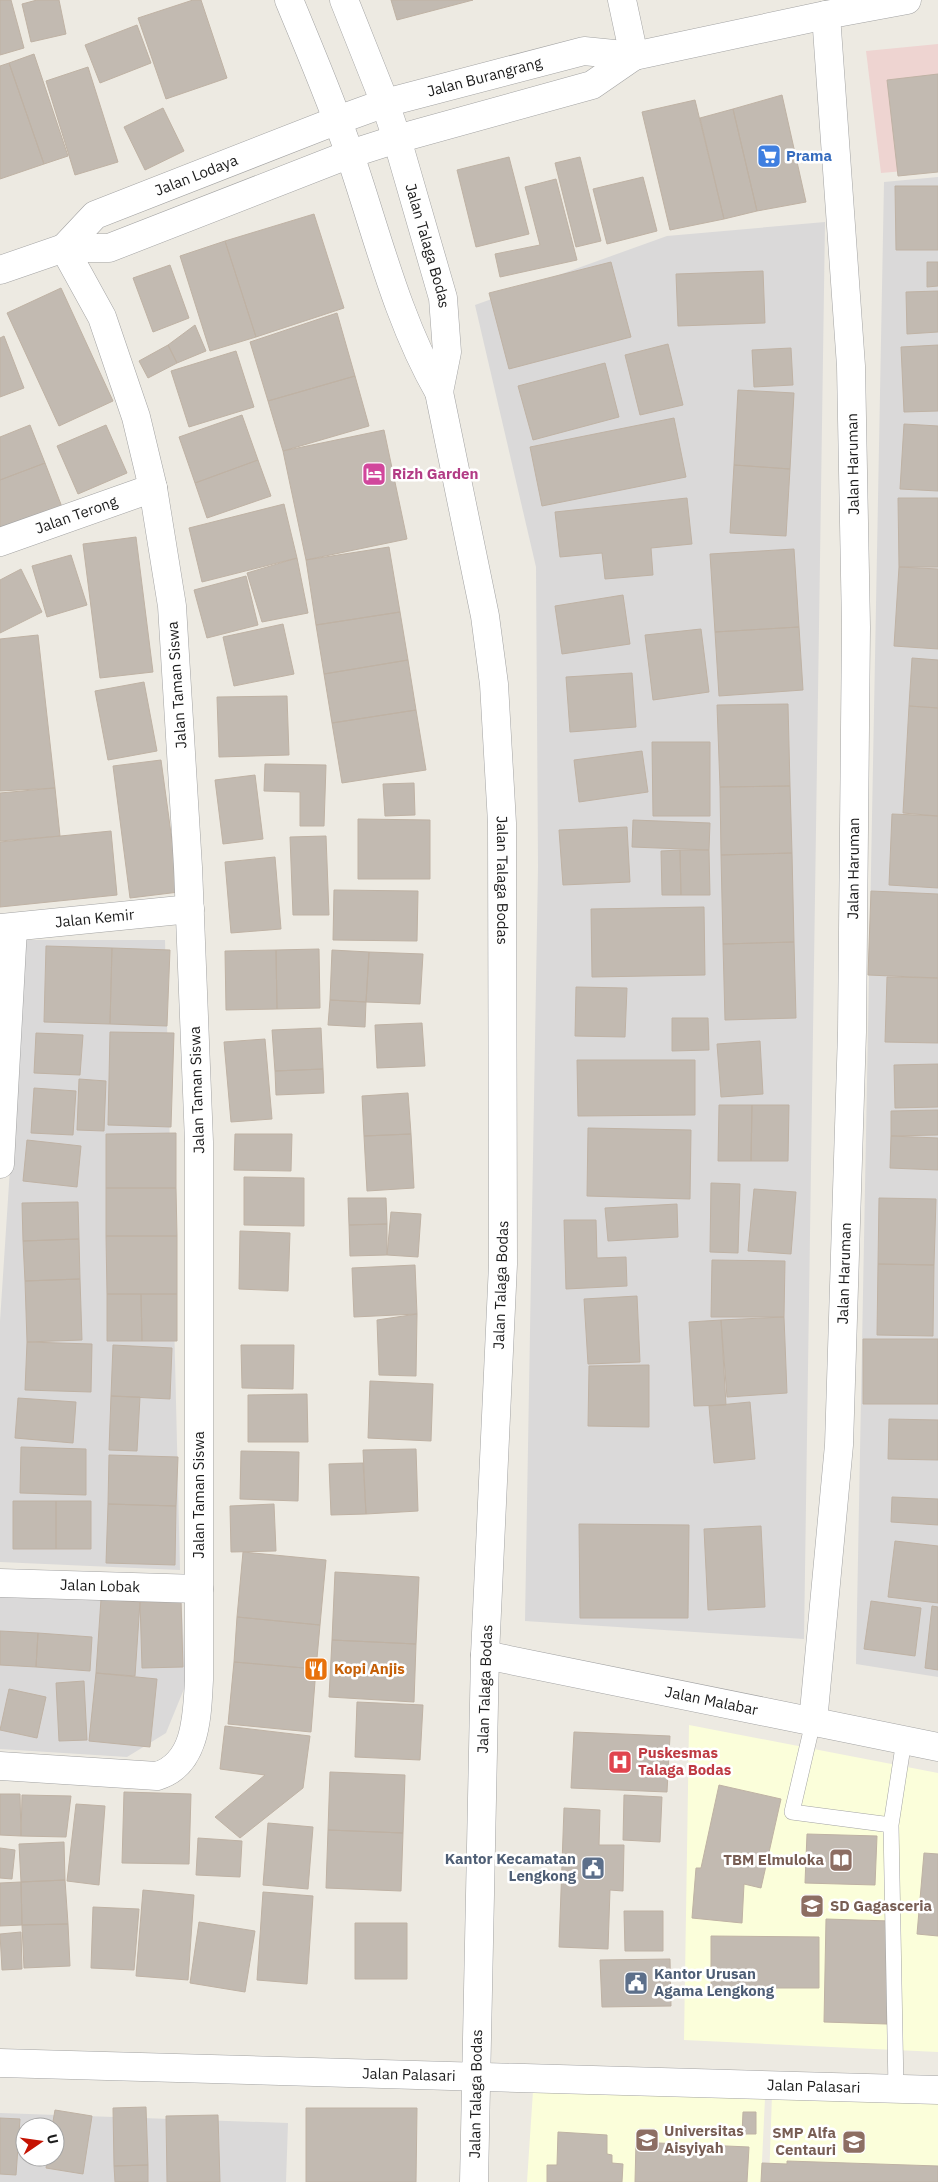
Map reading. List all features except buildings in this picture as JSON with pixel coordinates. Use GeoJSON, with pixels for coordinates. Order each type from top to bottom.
{"type":"FeatureCollection","features":[{"type":"Feature","properties":{"kind":"street","name":"Jalan Talaga Bodas"},"geometry":{"type":"LineString","coordinates":[[289,0],[338,120],[402,312],[423,364],[439,392],[485,616],[494,684],[502,823],[503,1264],[485,1655],[474,2182]]}},
{"type":"Feature","properties":{"kind":"street","name":"Jalan Talaga Bodas"},"geometry":{"type":"LineString","coordinates":[[344,0],[385,103],[397,139],[443,298],[447,352],[439,392]]}},
{"type":"Feature","properties":{"kind":"street"},"geometry":{"type":"LineString","coordinates":[[622,0],[634,56]]}},
{"type":"Feature","properties":{"kind":"street","name":"Jalan Burangrang"},"geometry":{"type":"LineString","coordinates":[[338,120],[385,103],[584,51],[634,56],[826,15],[907,0]]}},
{"type":"Feature","properties":{"kind":"street","name":"Jalan Haruman"},"geometry":{"type":"LineString","coordinates":[[813,1722],[839,1446],[852,1032],[856,627],[851,366],[826,15]]}},
{"type":"Feature","properties":{"kind":"street","name":"Jalan Burangrang"},"geometry":{"type":"LineString","coordinates":[[350,154],[397,139],[592,85],[634,56]]}},
{"type":"Feature","properties":{"kind":"street","name":"Jalan Lodaya"},"geometry":{"type":"LineString","coordinates":[[64,248],[95,216],[338,120]]}},
{"type":"Feature","properties":{"kind":"street","name":"Jalan Lodaya"},"geometry":{"type":"LineString","coordinates":[[0,270],[64,248],[109,248],[350,154]]}},
{"type":"Feature","properties":{"kind":"street","name":"Jalan Taman Siswa"},"geometry":{"type":"LineString","coordinates":[[0,1766],[157,1776],[172,1770],[186,1755],[197,1718],[200,1680],[199,1142],[190,909],[172,606],[153,488],[136,417],[102,317],[64,248]]}},
{"type":"Feature","properties":{"kind":"street","name":"Jalan Terong"},"geometry":{"type":"LineString","coordinates":[[0,542],[153,488]]}},
{"type":"Feature","properties":{"kind":"street","name":"Jalan Kemir"},"geometry":{"type":"LineString","coordinates":[[6,928],[190,909]]}},
{"type":"Feature","properties":{"kind":"street"},"geometry":{"type":"LineString","coordinates":[[0,1164],[6,928]]}},
{"type":"Feature","properties":{"kind":"street","name":"Jalan Lobak"},"geometry":{"type":"LineString","coordinates":[[0,1583],[199,1589]]}},
{"type":"Feature","properties":{"kind":"street","name":"Jalan Malabar"},"geometry":{"type":"LineString","coordinates":[[485,1655],[938,1747]]}},
{"type":"Feature","properties":{"kind":"street","name":"Jalan Palasari"},"geometry":{"type":"LineString","coordinates":[[0,2063],[938,2090]]}},
{"type":"Feature","properties":{"kind":"lane"},"geometry":{"type":"LineString","coordinates":[[813,1722],[792,1812],[892,1825]]}},
{"type":"Feature","properties":{"kind":"lane"},"geometry":{"type":"LineString","coordinates":[[896,2089],[892,1825],[904,1740]]}},
{"type":"Feature","properties":{"kind":"shaded area"},"geometry":{"type":"Polygon","coordinates":[[[938,44],[938,168],[881,173],[866,51],[938,44]]]}},
{"type":"Feature","properties":{"kind":"shaded area"},"geometry":{"type":"Polygon","coordinates":[[[938,177],[938,1677],[856,1664],[884,182],[938,177]]]}},
{"type":"Feature","properties":{"kind":"shaded area"},"geometry":{"type":"Polygon","coordinates":[[[825,222],[804,1639],[525,1621],[538,867],[536,567],[475,305],[667,236],[825,222]]]}},
{"type":"Feature","properties":{"kind":"shaded area"},"geometry":{"type":"Polygon","coordinates":[[[25,940],[165,940],[180,1570],[0,1562],[0,1321],[25,940]]]}},
{"type":"Feature","properties":{"kind":"shaded area"},"geometry":{"type":"Polygon","coordinates":[[[0,1585],[181,1592],[186,1684],[166,1733],[127,1757],[0,1749],[0,1585]]]}},
{"type":"Feature","properties":{"kind":"shaded area","name":"SD Gagasceria"},"geometry":{"type":"Polygon","coordinates":[[[689,1725],[938,1773],[938,2052],[684,2040],[689,1725]]]}},
{"type":"Feature","properties":{"kind":"shaded area","name":"Universitas Aisyiyah"},"geometry":{"type":"Polygon","coordinates":[[[533,2091],[765,2098],[761,2182],[527,2182],[533,2091]]]}},
{"type":"Feature","properties":{"kind":"shaded area","name":"SMP Alfa Centauri"},"geometry":{"type":"Polygon","coordinates":[[[772,2095],[938,2102],[938,2182],[769,2182],[772,2095]]]}},
{"type":"Feature","properties":{"kind":"shaded area"},"geometry":{"type":"Polygon","coordinates":[[[0,2113],[288,2123],[286,2182],[0,2182],[0,2113]]]}},
{"type":"Feature","properties":{"kind":"place","name":"Prama"},"geometry":{"type":"Point","coordinates":[769,156]}},
{"type":"Feature","properties":{"kind":"place","name":"Rizh Garden"},"geometry":{"type":"Point","coordinates":[374,474]}},
{"type":"Feature","properties":{"kind":"place","name":"Kopi Anjis"},"geometry":{"type":"Point","coordinates":[316,1669]}},
{"type":"Feature","properties":{"kind":"place","name":"Puskesmas Talaga Bodas"},"geometry":{"type":"Point","coordinates":[620,1762]}},
{"type":"Feature","properties":{"kind":"place","name":"TBM Elmuloka"},"geometry":{"type":"Point","coordinates":[841,1860]}},
{"type":"Feature","properties":{"kind":"place","name":"Kantor Kecamatan Lengkong"},"geometry":{"type":"Point","coordinates":[593,1868]}},
{"type":"Feature","properties":{"kind":"place","name":"SD Gagasceria"},"geometry":{"type":"Point","coordinates":[812,1906]}},
{"type":"Feature","properties":{"kind":"place","name":"Kantor Urusan Agama Lengkong"},"geometry":{"type":"Point","coordinates":[636,1983]}},
{"type":"Feature","properties":{"kind":"place","name":"Universitas Aisyiyah"},"geometry":{"type":"Point","coordinates":[647,2140]}},
{"type":"Feature","properties":{"kind":"place","name":"SMP Alfa Centauri"},"geometry":{"type":"Point","coordinates":[854,2142]}}]}
